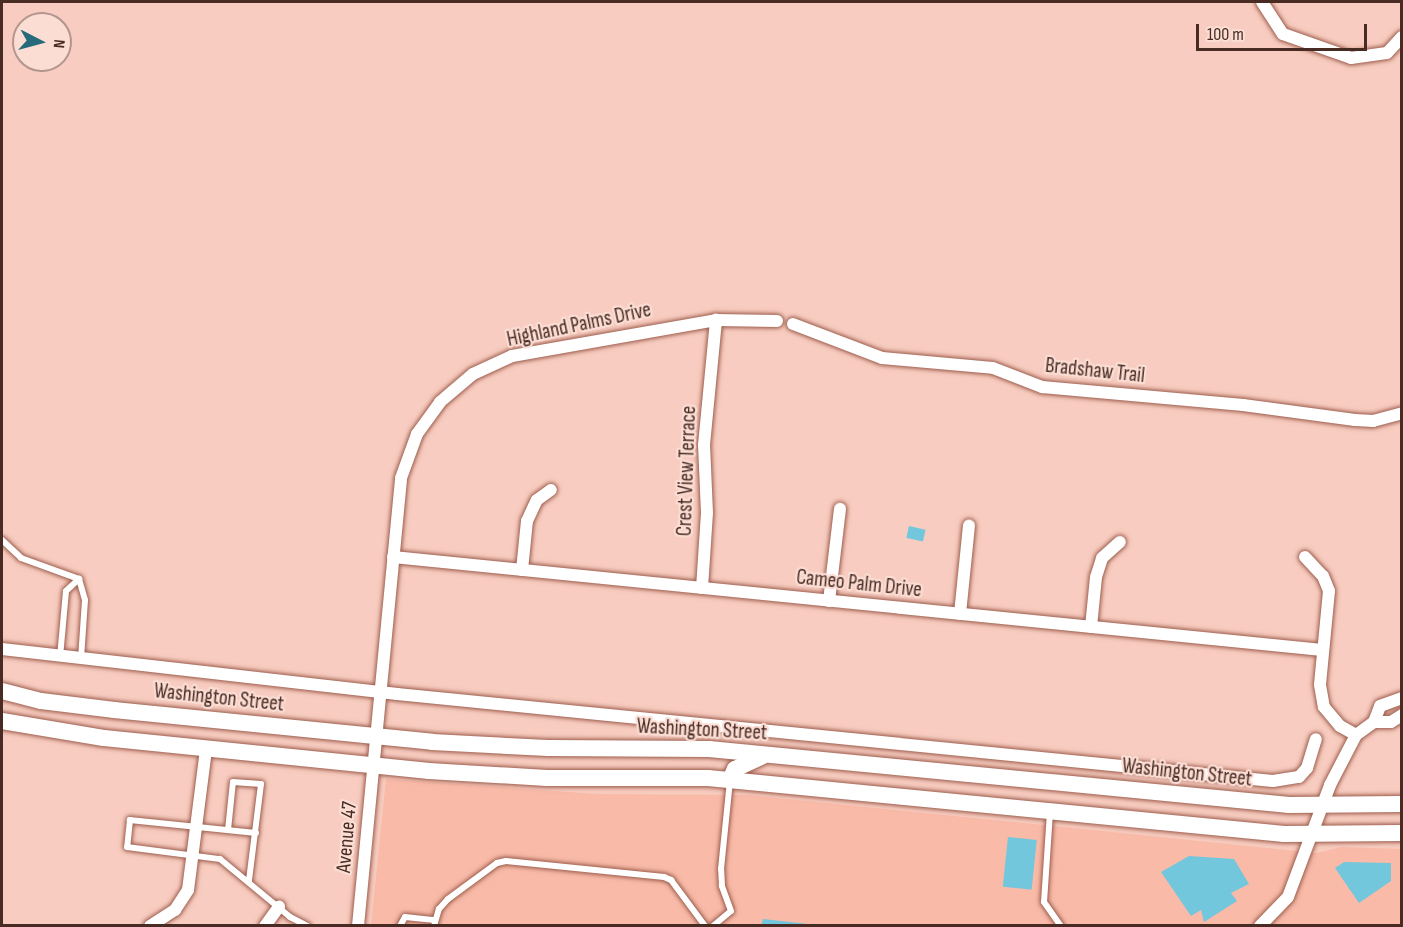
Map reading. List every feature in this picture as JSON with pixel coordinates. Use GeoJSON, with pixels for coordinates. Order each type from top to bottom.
{"type":"FeatureCollection","features":[{"type":"Feature","properties":{"kind":"main road","name":"Washington Street"},"geometry":{"type":"LineString","coordinates":[[2,691],[41,701],[547,778],[730,780],[1050,811],[1401,833]]}},
{"type":"Feature","properties":{"kind":"main road","name":"Washington Street"},"geometry":{"type":"LineString","coordinates":[[2,721],[35,730],[206,750],[374,752],[542,748],[685,748],[1262,803],[1401,804]]}},
{"type":"Feature","properties":{"kind":"main road"},"geometry":{"type":"LineString","coordinates":[[730,780],[735,769],[766,754]]}},
{"type":"Feature","properties":{"kind":"street"},"geometry":{"type":"LineString","coordinates":[[1262,2],[1283,34],[1351,58],[1387,53],[1401,37]]}},
{"type":"Feature","properties":{"kind":"street","name":"Highland Palms Drive"},"geometry":{"type":"LineString","coordinates":[[374,752],[401,478],[417,434],[440,402],[473,374],[512,356],[716,320],[777,321]]}},
{"type":"Feature","properties":{"kind":"street","name":"Crest View Terrace"},"geometry":{"type":"LineString","coordinates":[[702,588],[707,513],[704,445],[716,320]]}},
{"type":"Feature","properties":{"kind":"street","name":"Bradshaw Trail"},"geometry":{"type":"LineString","coordinates":[[793,324],[882,358],[993,368],[1042,387],[1243,405],[1355,420],[1373,421],[1401,413]]}},
{"type":"Feature","properties":{"kind":"street"},"geometry":{"type":"LineString","coordinates":[[522,570],[528,521],[537,500],[551,490]]}},
{"type":"Feature","properties":{"kind":"street"},"geometry":{"type":"LineString","coordinates":[[830,601],[840,509]]}},
{"type":"Feature","properties":{"kind":"street"},"geometry":{"type":"LineString","coordinates":[[960,614],[969,525]]}},
{"type":"Feature","properties":{"kind":"street"},"geometry":{"type":"LineString","coordinates":[[1091,627],[1102,558],[1120,542]]}},
{"type":"Feature","properties":{"kind":"street"},"geometry":{"type":"LineString","coordinates":[[1305,556],[1323,576],[1329,591],[1320,685],[1324,707],[1340,726],[1356,735]]}},
{"type":"Feature","properties":{"kind":"street","name":"Cameo Palm Drive"},"geometry":{"type":"LineString","coordinates":[[393,557],[1322,650]]}},
{"type":"Feature","properties":{"kind":"street"},"geometry":{"type":"LineString","coordinates":[[2,649],[81,660],[380,692],[1273,781],[1299,777],[1307,768],[1316,739]]}},
{"type":"Feature","properties":{"kind":"street"},"geometry":{"type":"LineString","coordinates":[[1260,926],[1288,897],[1323,804],[1356,735],[1374,722],[1380,706],[1401,698]]}},
{"type":"Feature","properties":{"kind":"street"},"geometry":{"type":"LineString","coordinates":[[1374,722],[1391,722],[1401,715]]}},
{"type":"Feature","properties":{"kind":"street"},"geometry":{"type":"LineString","coordinates":[[150,926],[183,901],[192,878],[206,750]]}},
{"type":"Feature","properties":{"kind":"street","name":"Avenue 47"},"geometry":{"type":"LineString","coordinates":[[358,926],[374,752]]}},
{"type":"Feature","properties":{"kind":"street"},"geometry":{"type":"LineString","coordinates":[[266,926],[279,907]]}},
{"type":"Feature","properties":{"kind":"lane"},"geometry":{"type":"LineString","coordinates":[[2,540],[21,558],[79,579]]}},
{"type":"Feature","properties":{"kind":"lane"},"geometry":{"type":"LineString","coordinates":[[60,657],[66,591],[79,579]]}},
{"type":"Feature","properties":{"kind":"lane"},"geometry":{"type":"LineString","coordinates":[[79,579],[85,600],[81,660]]}},
{"type":"Feature","properties":{"kind":"lane"},"geometry":{"type":"LineString","coordinates":[[713,926],[731,911],[722,886],[721,869],[730,780]]}},
{"type":"Feature","properties":{"kind":"lane"},"geometry":{"type":"LineString","coordinates":[[228,830],[234,782],[261,784],[249,881]]}},
{"type":"Feature","properties":{"kind":"lane"},"geometry":{"type":"LineString","coordinates":[[1050,811],[1044,903],[1061,926]]}},
{"type":"Feature","properties":{"kind":"lane"},"geometry":{"type":"LineString","coordinates":[[256,833],[130,820],[127,847],[194,854],[220,860],[279,907],[308,926]]}},
{"type":"Feature","properties":{"kind":"lane"},"geometry":{"type":"LineString","coordinates":[[400,926],[405,917],[435,923],[448,899],[497,863],[506,861],[664,877],[671,880],[705,926]]}},
{"type":"Feature","properties":{"kind":"shaded area"},"geometry":{"type":"Polygon","coordinates":[[[386,779],[598,794],[748,795],[1317,853],[1341,847],[1401,849],[1401,925],[371,926],[386,779]]]}},
{"type":"Feature","properties":{"kind":"building"},"geometry":{"type":"Polygon","coordinates":[[[909,526],[926,530],[923,542],[906,538],[909,526]]]}},
{"type":"Feature","properties":{"kind":"building"},"geometry":{"type":"Polygon","coordinates":[[[1008,837],[1037,840],[1032,890],[1003,887],[1008,837]]]}},
{"type":"Feature","properties":{"kind":"building"},"geometry":{"type":"Polygon","coordinates":[[[1189,856],[1234,859],[1249,884],[1231,893],[1237,901],[1204,922],[1201,910],[1191,916],[1161,872],[1189,856]]]}},
{"type":"Feature","properties":{"kind":"building"},"geometry":{"type":"Polygon","coordinates":[[[1344,862],[1391,863],[1391,881],[1359,903],[1335,868],[1344,862]]]}},
{"type":"Feature","properties":{"kind":"building"},"geometry":{"type":"Polygon","coordinates":[[[763,919],[808,924],[808,926],[761,926],[763,919]]]}}]}
